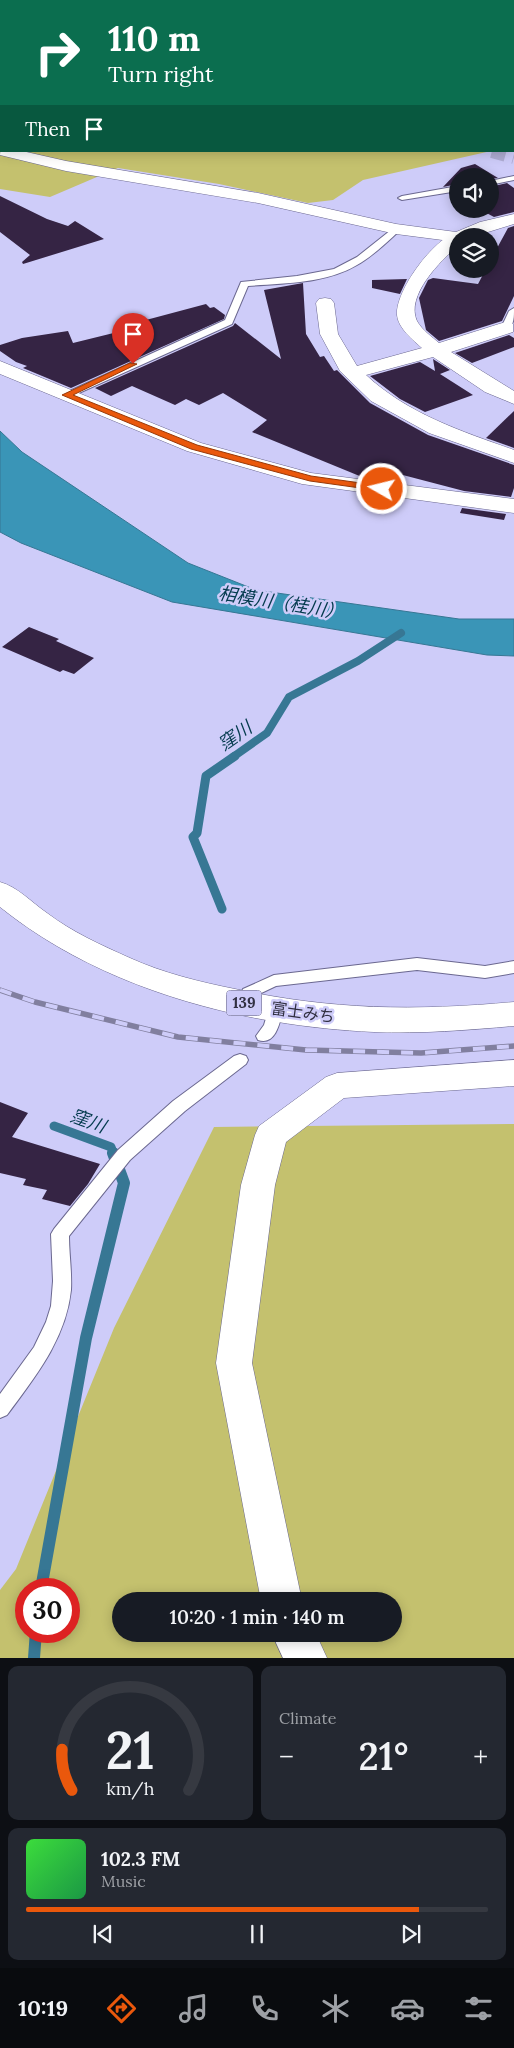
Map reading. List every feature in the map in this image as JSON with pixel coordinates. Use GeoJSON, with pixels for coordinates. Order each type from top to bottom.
{"type":"FeatureCollection","features":[{"type":"Feature","properties":{"kind":"main road"},"geometry":{"type":"LineString","coordinates":[[5,152],[66,166],[258,198],[396,228],[449,236]]}},
{"type":"Feature","properties":{"kind":"main road"},"geometry":{"type":"LineString","coordinates":[[481,228],[514,219]]}},
{"type":"Feature","properties":{"kind":"main road"},"geometry":{"type":"LineString","coordinates":[[449,246],[428,266],[408,297],[406,317],[419,337],[514,398]]}},
{"type":"Feature","properties":{"kind":"main road"},"geometry":{"type":"LineString","coordinates":[[325,303],[329,334],[350,371],[378,398],[436,429],[514,457]]}},
{"type":"Feature","properties":{"kind":"main road"},"geometry":{"type":"LineString","coordinates":[[353,373],[437,350],[510,320]]}},
{"type":"Feature","properties":{"kind":"main road"},"geometry":{"type":"LineString","coordinates":[[0,367],[194,447],[310,479],[514,506]]}},
{"type":"Feature","properties":{"kind":"main road","name":"富士みち"},"geometry":{"type":"LineString","coordinates":[[0,892],[17,908],[72,944],[124,967],[189,991],[275,1009],[356,1019],[417,1020],[514,1014]]}},
{"type":"Feature","properties":{"kind":"main road"},"geometry":{"type":"LineString","coordinates":[[279,1592],[234,1363],[258,1185],[271,1135],[337,1086],[514,1073]]}},
{"type":"Feature","properties":{"kind":"main road"},"geometry":{"type":"LineString","coordinates":[[297,1642],[306,1658]]}},
{"type":"Feature","properties":{"kind":"lane"},"geometry":{"type":"LineString","coordinates":[[499,181],[514,178]]}},
{"type":"Feature","properties":{"kind":"lane"},"geometry":{"type":"LineString","coordinates":[[402,198],[449,190]]}},
{"type":"Feature","properties":{"kind":"lane"},"geometry":{"type":"LineString","coordinates":[[66,395],[229,322],[244,284],[309,277],[346,267],[372,250],[396,228]]}},
{"type":"Feature","properties":{"kind":"lane"},"geometry":{"type":"LineString","coordinates":[[245,1003],[248,993],[274,981],[418,964],[485,972],[514,967]]}},
{"type":"Feature","properties":{"kind":"lane"},"geometry":{"type":"LineString","coordinates":[[264,1036],[271,1027],[275,1009]]}},
{"type":"Feature","properties":{"kind":"lane"},"geometry":{"type":"LineString","coordinates":[[0,1409],[38,1358],[55,1326],[62,1289],[60,1234],[124,1155],[179,1106],[240,1060]]}},
{"type":"Feature","properties":{"kind":"shaded area"},"geometry":{"type":"Polygon","coordinates":[[[0,152],[487,152],[363,180],[333,200],[308,203],[219,184],[118,168],[50,197],[0,189],[0,152]]]}},
{"type":"Feature","properties":{"kind":"shaded area"},"geometry":{"type":"Polygon","coordinates":[[[514,1124],[514,1658],[0,1658],[0,1590],[16,1569],[114,1328],[214,1127],[514,1124]]]}},
{"type":"Feature","properties":{"kind":"water","name":"相模川（桂川）"},"geometry":{"type":"Polygon","coordinates":[[[0,431],[22,452],[188,563],[256,590],[459,619],[514,619],[514,656],[487,655],[172,602],[21,543],[0,532],[0,431]]]}},
{"type":"Feature","properties":{"kind":"building"},"geometry":{"type":"Polygon","coordinates":[[[475,164],[482,168],[461,168],[475,164]]]}},
{"type":"Feature","properties":{"kind":"building"},"geometry":{"type":"Polygon","coordinates":[[[507,183],[514,188],[514,212],[499,216],[499,185],[507,183]]]}},
{"type":"Feature","properties":{"kind":"building"},"geometry":{"type":"Polygon","coordinates":[[[0,196],[47,219],[68,226],[75,221],[104,239],[23,264],[22,262],[30,255],[0,232],[0,196]]]}},
{"type":"Feature","properties":{"kind":"building"},"geometry":{"type":"Polygon","coordinates":[[[514,226],[514,296],[502,321],[439,341],[426,330],[419,298],[428,280],[433,278],[478,284],[481,278],[499,278],[499,244],[508,228],[514,226]]]}},
{"type":"Feature","properties":{"kind":"building"},"geometry":{"type":"Polygon","coordinates":[[[407,279],[400,294],[372,288],[372,280],[407,279]]]}},
{"type":"Feature","properties":{"kind":"building"},"geometry":{"type":"Polygon","coordinates":[[[303,283],[306,334],[320,357],[324,356],[334,371],[337,370],[370,403],[428,435],[514,465],[514,488],[511,497],[464,491],[399,474],[390,481],[365,475],[362,477],[252,432],[267,420],[223,393],[199,405],[186,399],[175,405],[132,386],[111,396],[95,388],[233,326],[235,323],[281,359],[264,290],[303,283]]]}},
{"type":"Feature","properties":{"kind":"building"},"geometry":{"type":"Polygon","coordinates":[[[206,304],[225,315],[224,319],[71,388],[23,368],[27,366],[16,362],[0,351],[0,345],[22,338],[68,331],[73,343],[142,326],[149,323],[146,320],[206,304]]]}},
{"type":"Feature","properties":{"kind":"building"},"geometry":{"type":"Polygon","coordinates":[[[509,335],[514,338],[514,347],[472,363],[455,353],[509,335]]]}},
{"type":"Feature","properties":{"kind":"building"},"geometry":{"type":"Polygon","coordinates":[[[433,359],[450,370],[440,374],[473,395],[425,412],[400,399],[370,376],[420,362],[435,371],[433,359]]]}},
{"type":"Feature","properties":{"kind":"building"},"geometry":{"type":"Polygon","coordinates":[[[514,411],[514,448],[486,438],[514,411]]]}},
{"type":"Feature","properties":{"kind":"building"},"geometry":{"type":"Polygon","coordinates":[[[462,508],[506,514],[504,520],[460,513],[462,508]]]}},
{"type":"Feature","properties":{"kind":"building"},"geometry":{"type":"Polygon","coordinates":[[[29,627],[59,639],[56,641],[94,658],[74,674],[63,670],[60,672],[2,647],[29,627]]]}},
{"type":"Feature","properties":{"kind":"building"},"geometry":{"type":"Polygon","coordinates":[[[0,1102],[28,1113],[12,1137],[100,1164],[88,1184],[70,1206],[42,1199],[47,1190],[23,1185],[26,1179],[0,1173],[0,1102]]]}},
{"type":"Feature","properties":{"kind":"waterway","name":"窪川"},"geometry":{"type":"LineString","coordinates":[[233,757],[267,733],[289,697],[358,661],[401,633]]}},
{"type":"Feature","properties":{"kind":"waterway","name":"窪川"},"geometry":{"type":"LineString","coordinates":[[222,909],[193,837],[197,833],[206,776],[235,756]]}},
{"type":"Feature","properties":{"kind":"waterway","name":"窪川"},"geometry":{"type":"LineString","coordinates":[[54,1126],[111,1147],[114,1155]]}},
{"type":"Feature","properties":{"kind":"waterway"},"geometry":{"type":"LineString","coordinates":[[43,1578],[86,1338],[124,1183],[113,1153]]}},
{"type":"Feature","properties":{"kind":"waterway"},"geometry":{"type":"LineString","coordinates":[[34,1658],[35,1643]]}},
{"type":"Feature","properties":{"kind":"tunnel"},"geometry":{"type":"LineString","coordinates":[[496,152],[514,157]]}},
{"type":"Feature","properties":{"kind":"railway"},"geometry":{"type":"LineString","coordinates":[[0,990],[35,1002],[178,1037],[306,1050],[421,1053],[514,1046]]}},
{"type":"Feature","properties":{"kind":"route"},"geometry":{"type":"LineString","coordinates":[[133,364],[66,395],[194,447],[310,479],[382,489]]}}]}
